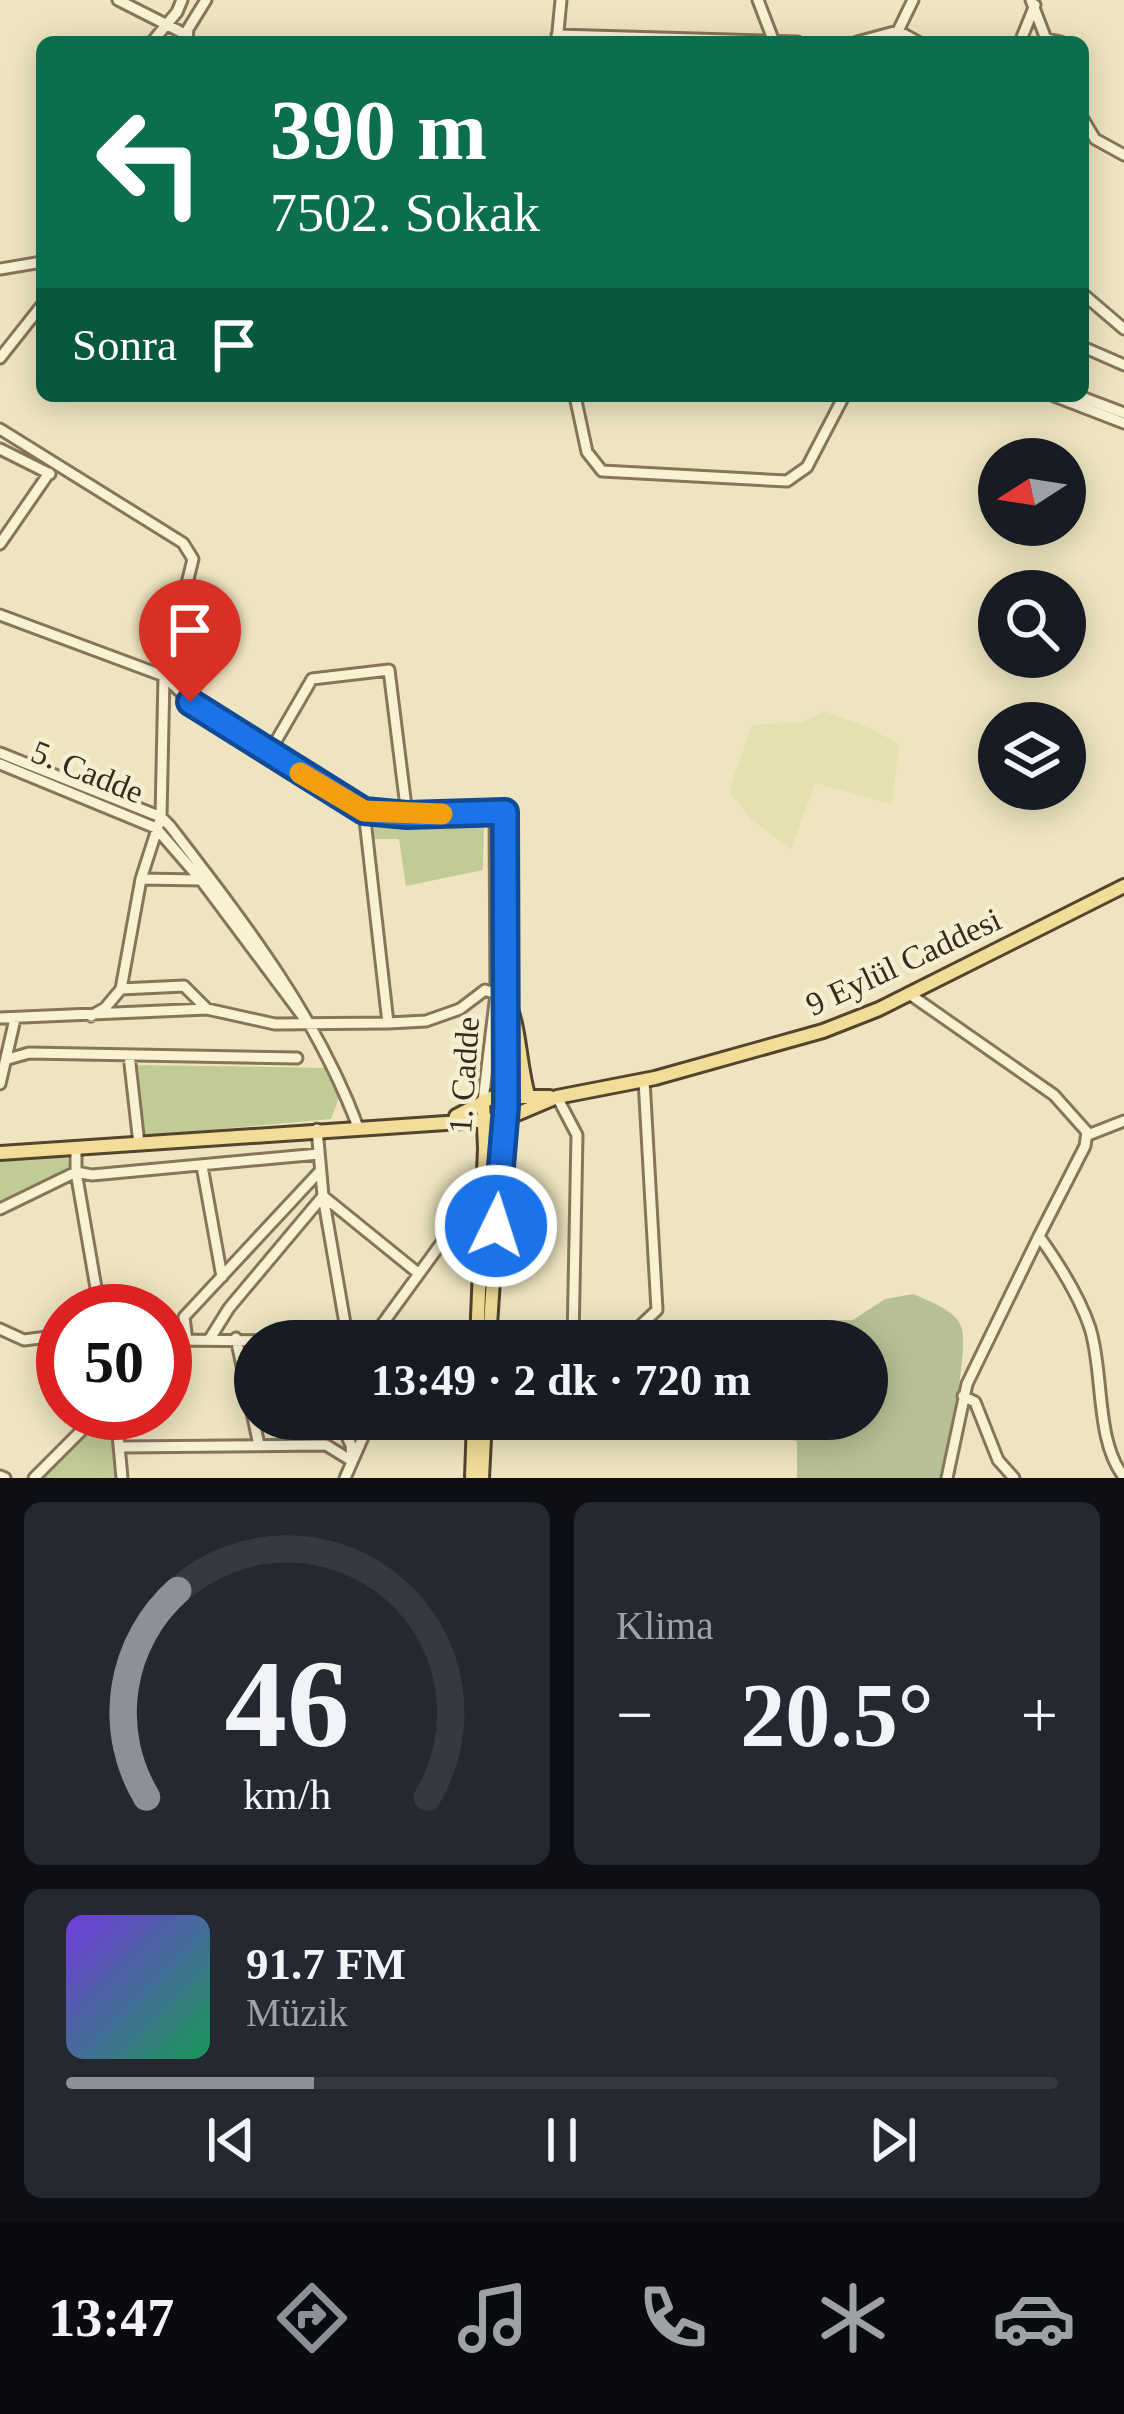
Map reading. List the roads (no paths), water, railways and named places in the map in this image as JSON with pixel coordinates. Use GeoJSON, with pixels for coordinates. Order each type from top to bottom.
{"type":"FeatureCollection","features":[{"type":"Feature","properties":{"kind":"main road","name":"9 Eylül Caddesi"},"geometry":{"type":"LineString","coordinates":[[0,1153],[505,1119],[557,1097],[644,1080],[823,1030],[1124,886]]}},
{"type":"Feature","properties":{"kind":"main road"},"geometry":{"type":"LineString","coordinates":[[501,995],[514,1015],[516,1048],[528,1095]]}},
{"type":"Feature","properties":{"kind":"main road","name":"9 Eylül Caddesi"},"geometry":{"type":"LineString","coordinates":[[441,1121],[505,1097],[557,1097]]}},
{"type":"Feature","properties":{"kind":"main road","name":"1. Cadde"},"geometry":{"type":"LineString","coordinates":[[491,1320],[505,1097]]}},
{"type":"Feature","properties":{"kind":"main road","name":"1. Cadde"},"geometry":{"type":"LineString","coordinates":[[478,1320],[483,1102]]}},
{"type":"Feature","properties":{"kind":"main road"},"geometry":{"type":"LineString","coordinates":[[472,1478],[473,1440]]}},
{"type":"Feature","properties":{"kind":"main road"},"geometry":{"type":"LineString","coordinates":[[482,1478],[484,1440]]}},
{"type":"Feature","properties":{"kind":"street"},"geometry":{"type":"LineString","coordinates":[[118,0],[178,33]]}},
{"type":"Feature","properties":{"kind":"street"},"geometry":{"type":"LineString","coordinates":[[178,33],[182,0]]}},
{"type":"Feature","properties":{"kind":"street"},"geometry":{"type":"LineString","coordinates":[[178,33],[206,0]]}},
{"type":"Feature","properties":{"kind":"street"},"geometry":{"type":"LineString","coordinates":[[557,36],[561,0]]}},
{"type":"Feature","properties":{"kind":"street"},"geometry":{"type":"LineString","coordinates":[[758,0],[772,36]]}},
{"type":"Feature","properties":{"kind":"street"},"geometry":{"type":"LineString","coordinates":[[898,31],[914,0]]}},
{"type":"Feature","properties":{"kind":"street"},"geometry":{"type":"LineString","coordinates":[[1033,2],[1045,36]]}},
{"type":"Feature","properties":{"kind":"street"},"geometry":{"type":"LineString","coordinates":[[1022,36],[1033,2]]}},
{"type":"Feature","properties":{"kind":"street"},"geometry":{"type":"LineString","coordinates":[[879,36],[898,31],[907,36]]}},
{"type":"Feature","properties":{"kind":"street"},"geometry":{"type":"LineString","coordinates":[[1089,129],[1095,139],[1124,155]]}},
{"type":"Feature","properties":{"kind":"street"},"geometry":{"type":"LineString","coordinates":[[0,269],[36,263]]}},
{"type":"Feature","properties":{"kind":"street"},"geometry":{"type":"LineString","coordinates":[[1089,299],[1124,329]]}},
{"type":"Feature","properties":{"kind":"street"},"geometry":{"type":"LineString","coordinates":[[0,358],[36,313]]}},
{"type":"Feature","properties":{"kind":"street"},"geometry":{"type":"LineString","coordinates":[[1089,350],[1124,365]]}},
{"type":"Feature","properties":{"kind":"street"},"geometry":{"type":"LineString","coordinates":[[1089,400],[1124,412]]}},
{"type":"Feature","properties":{"kind":"street"},"geometry":{"type":"LineString","coordinates":[[576,402],[587,452],[602,471],[787,481],[807,467],[841,402]]}},
{"type":"Feature","properties":{"kind":"street"},"geometry":{"type":"LineString","coordinates":[[1070,402],[1124,423]]}},
{"type":"Feature","properties":{"kind":"street"},"geometry":{"type":"LineString","coordinates":[[0,429],[183,543],[193,559],[164,676],[158,823],[140,879],[122,989],[92,1016]]}},
{"type":"Feature","properties":{"kind":"street"},"geometry":{"type":"LineString","coordinates":[[0,449],[49,473]]}},
{"type":"Feature","properties":{"kind":"street"},"geometry":{"type":"LineString","coordinates":[[0,544],[49,473],[65,467]]}},
{"type":"Feature","properties":{"kind":"street"},"geometry":{"type":"LineString","coordinates":[[0,615],[164,676],[190,702],[269,753],[364,811],[407,815],[389,670],[312,679],[269,753]]}},
{"type":"Feature","properties":{"kind":"street"},"geometry":{"type":"LineString","coordinates":[[0,753],[158,823],[241,918],[302,1006],[308,1022]]}},
{"type":"Feature","properties":{"kind":"street","name":"5. Cadde"},"geometry":{"type":"LineString","coordinates":[[0,764],[158,823]]}},
{"type":"Feature","properties":{"kind":"street"},"geometry":{"type":"LineString","coordinates":[[364,811],[388,1024]]}},
{"type":"Feature","properties":{"kind":"street","name":"1. Cadde"},"geometry":{"type":"LineString","coordinates":[[407,815],[500,813],[505,1097]]}},
{"type":"Feature","properties":{"kind":"street"},"geometry":{"type":"LineString","coordinates":[[158,823],[308,1022],[338,1075],[358,1126]]}},
{"type":"Feature","properties":{"kind":"street"},"geometry":{"type":"LineString","coordinates":[[140,879],[201,880]]}},
{"type":"Feature","properties":{"kind":"street"},"geometry":{"type":"LineString","coordinates":[[122,989],[184,986],[207,1009]]}},
{"type":"Feature","properties":{"kind":"street"},"geometry":{"type":"LineString","coordinates":[[0,1018],[207,1009],[274,1024],[388,1024],[426,1021],[460,1009],[484,990],[501,995]]}},
{"type":"Feature","properties":{"kind":"street"},"geometry":{"type":"LineString","coordinates":[[908,993],[1054,1095],[1088,1136]]}},
{"type":"Feature","properties":{"kind":"street","name":"1. Cadde"},"geometry":{"type":"LineString","coordinates":[[483,1102],[501,995]]}},
{"type":"Feature","properties":{"kind":"street"},"geometry":{"type":"LineString","coordinates":[[0,1084],[15,1019]]}},
{"type":"Feature","properties":{"kind":"street"},"geometry":{"type":"LineString","coordinates":[[8,1058],[29,1053],[297,1058]]}},
{"type":"Feature","properties":{"kind":"street"},"geometry":{"type":"LineString","coordinates":[[129,1054],[139,1144]]}},
{"type":"Feature","properties":{"kind":"street"},"geometry":{"type":"LineString","coordinates":[[644,1080],[656,1310],[646,1320]]}},
{"type":"Feature","properties":{"kind":"street"},"geometry":{"type":"LineString","coordinates":[[557,1097],[578,1136],[574,1320]]}},
{"type":"Feature","properties":{"kind":"street"},"geometry":{"type":"LineString","coordinates":[[947,1478],[963,1396],[988,1334],[1088,1136],[1124,1120]]}},
{"type":"Feature","properties":{"kind":"street"},"geometry":{"type":"LineString","coordinates":[[317,1129],[344,1320]]}},
{"type":"Feature","properties":{"kind":"street"},"geometry":{"type":"LineString","coordinates":[[76,1149],[95,1284]]}},
{"type":"Feature","properties":{"kind":"street"},"geometry":{"type":"LineString","coordinates":[[0,1209],[76,1172],[92,1175],[319,1154]]}},
{"type":"Feature","properties":{"kind":"street"},"geometry":{"type":"LineString","coordinates":[[202,1166],[222,1277]]}},
{"type":"Feature","properties":{"kind":"street"},"geometry":{"type":"LineString","coordinates":[[192,1309],[320,1171]]}},
{"type":"Feature","properties":{"kind":"street"},"geometry":{"type":"LineString","coordinates":[[385,1320],[472,1202],[483,1194]]}},
{"type":"Feature","properties":{"kind":"street"},"geometry":{"type":"LineString","coordinates":[[323,1196],[418,1273]]}},
{"type":"Feature","properties":{"kind":"street"},"geometry":{"type":"LineString","coordinates":[[208,1340],[323,1196]]}},
{"type":"Feature","properties":{"kind":"street"},"geometry":{"type":"LineString","coordinates":[[1039,1236],[1062,1269],[1090,1328],[1111,1452],[1124,1477]]}},
{"type":"Feature","properties":{"kind":"street"},"geometry":{"type":"LineString","coordinates":[[0,1329],[24,1340],[36,1339]]}},
{"type":"Feature","properties":{"kind":"street"},"geometry":{"type":"LineString","coordinates":[[192,1341],[234,1338]]}},
{"type":"Feature","properties":{"kind":"street"},"geometry":{"type":"LineString","coordinates":[[963,1396],[980,1410],[1004,1478]]}},
{"type":"Feature","properties":{"kind":"street"},"geometry":{"type":"LineString","coordinates":[[34,1478],[72,1440]]}},
{"type":"Feature","properties":{"kind":"street"},"geometry":{"type":"LineString","coordinates":[[120,1440],[122,1478]]}},
{"type":"Feature","properties":{"kind":"street"},"geometry":{"type":"LineString","coordinates":[[258,1440],[259,1445]]}},
{"type":"Feature","properties":{"kind":"street"},"geometry":{"type":"LineString","coordinates":[[349,1440],[352,1461]]}},
{"type":"Feature","properties":{"kind":"street"},"geometry":{"type":"LineString","coordinates":[[344,1478],[362,1440]]}},
{"type":"Feature","properties":{"kind":"street"},"geometry":{"type":"LineString","coordinates":[[121,1447],[326,1445],[352,1461]]}},
{"type":"Feature","properties":{"kind":"street"},"geometry":{"type":"LineString","coordinates":[[954,1448],[957,1478]]}},
{"type":"Feature","properties":{"kind":"street"},"geometry":{"type":"LineString","coordinates":[[998,1460],[1013,1478]]}}]}
